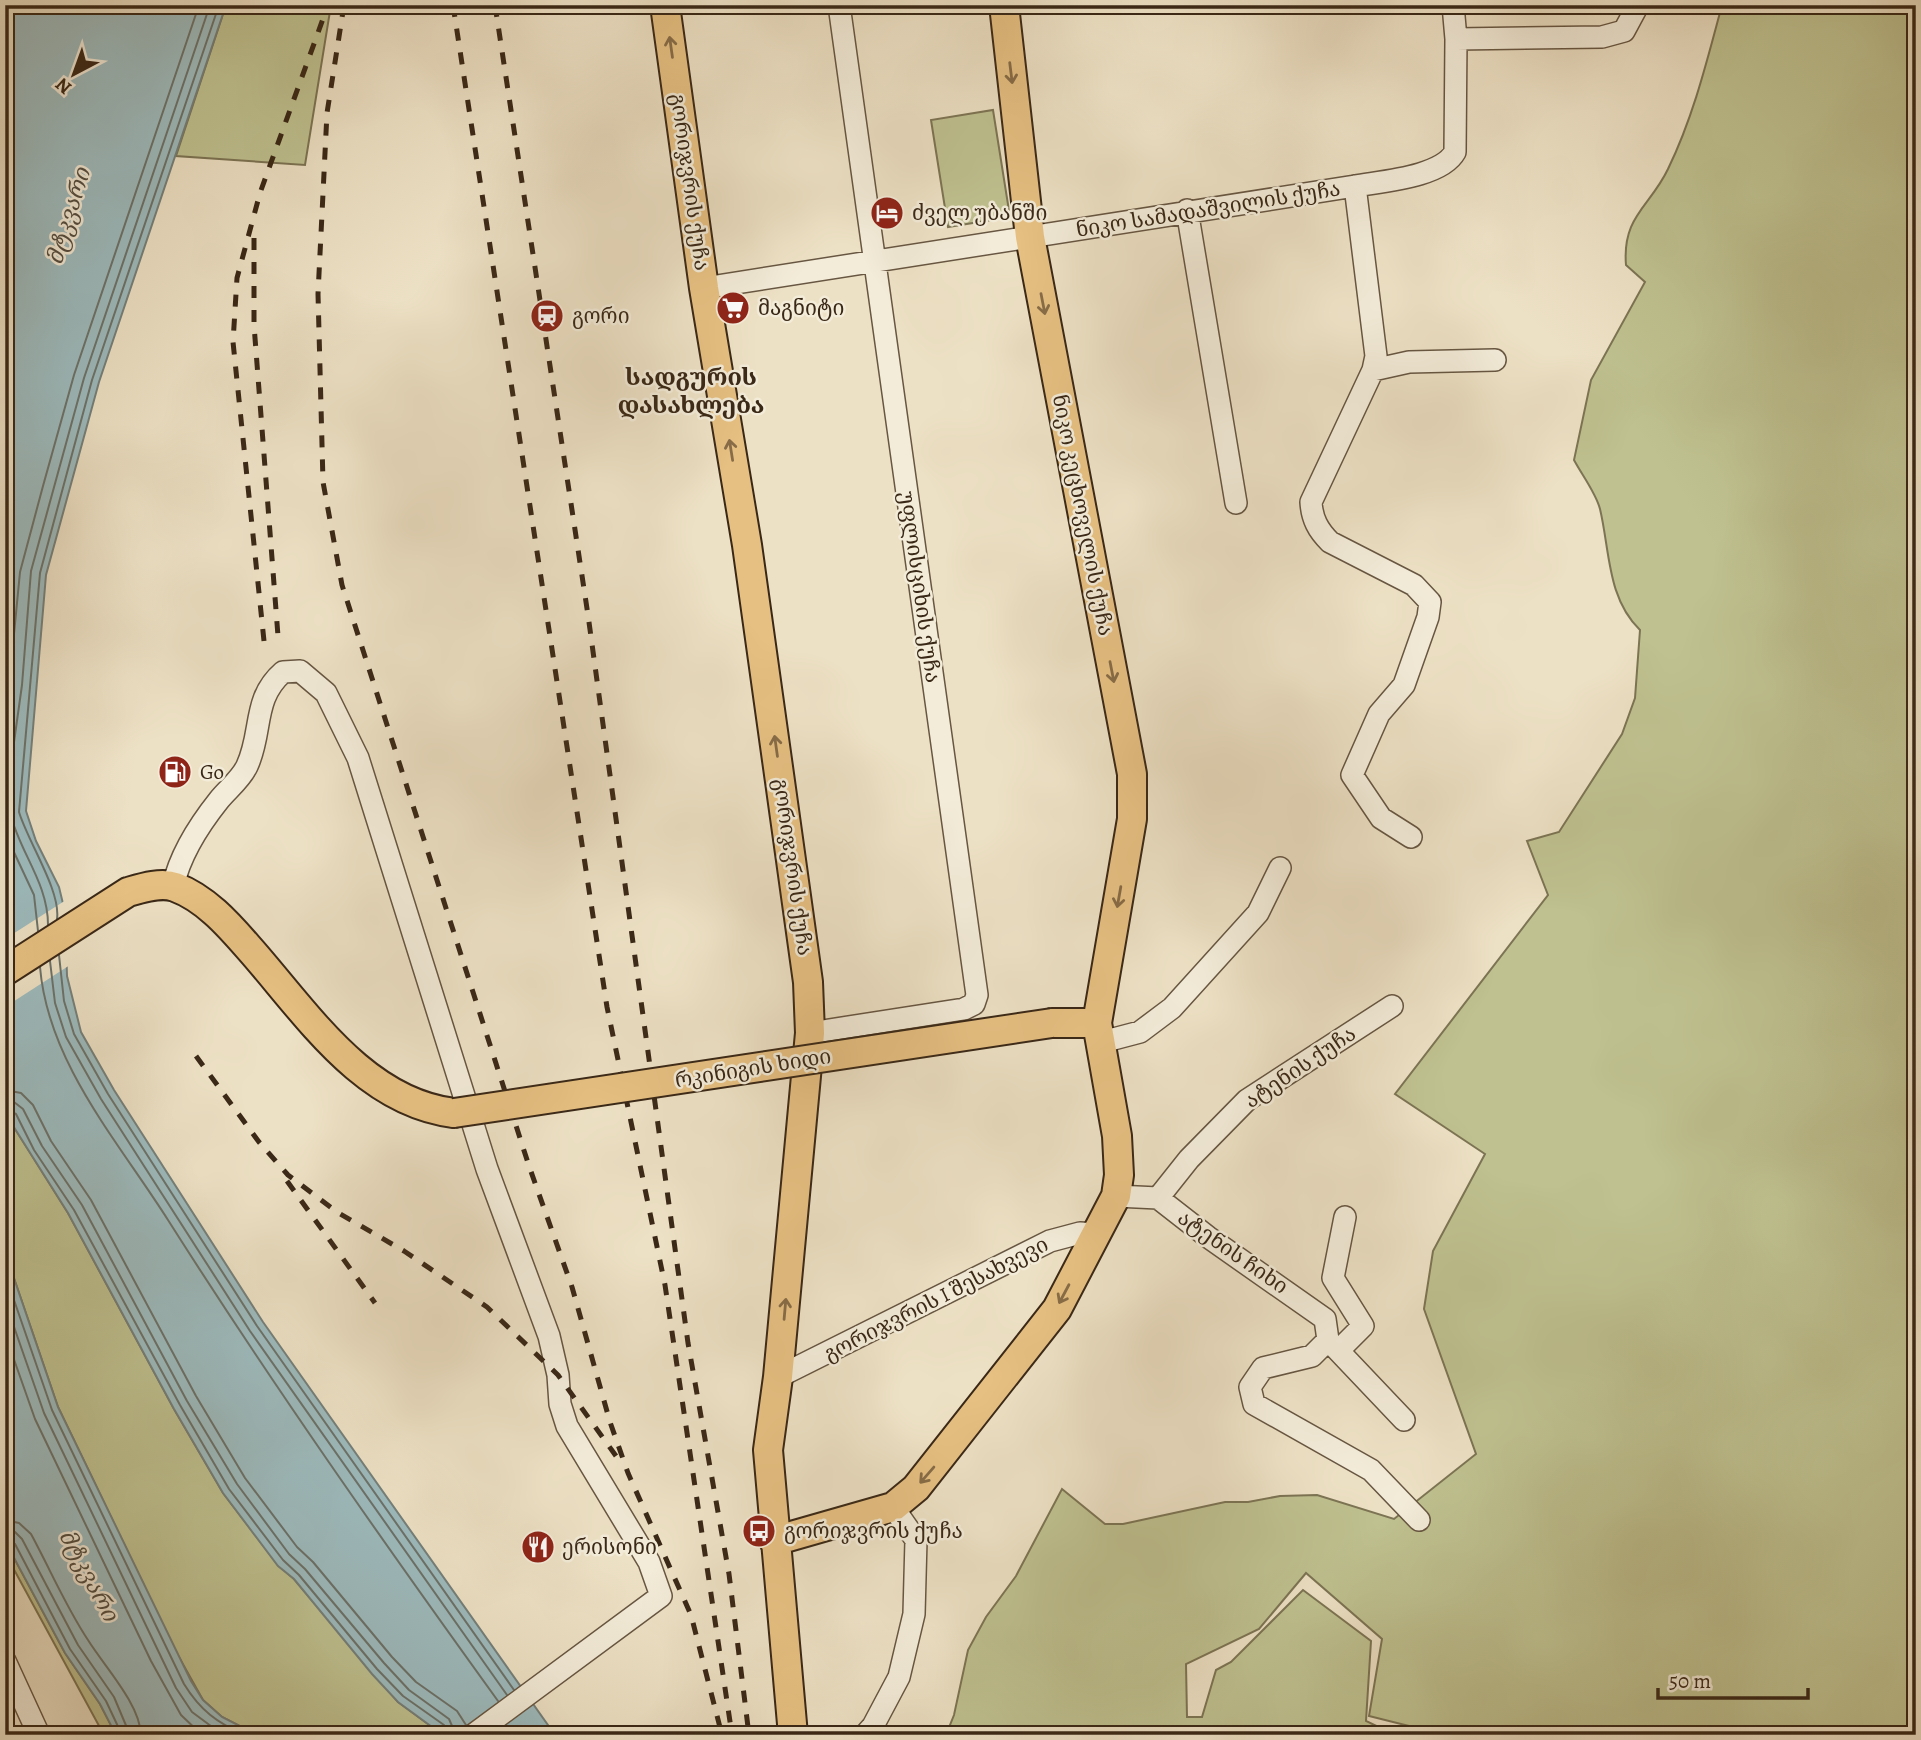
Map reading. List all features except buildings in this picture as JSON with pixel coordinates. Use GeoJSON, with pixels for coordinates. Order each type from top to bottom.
{"type":"FeatureCollection","features":[{"type":"Feature","properties":{"kind":"main road","name":"გორიჯვრის ქუჩა"},"geometry":{"type":"LineString","coordinates":[[665,5],[704,288],[749,558],[804,942],[810,1033],[778,1377],[768,1450],[793,1735]]}},
{"type":"Feature","properties":{"kind":"main road","name":"ნიკო კეცხოველის ქუჩა"},"geometry":{"type":"LineString","coordinates":[[774,1541],[893,1507],[936,1465],[1057,1309],[1116,1196],[1119,1175],[1116,1136],[1100,1032],[1132,820],[1132,774],[1030,237],[1003,5]]}},
{"type":"Feature","properties":{"kind":"main road"},"geometry":{"type":"LineString","coordinates":[[5,971],[128,892],[148,886],[173,886]]}},
{"type":"Feature","properties":{"kind":"main road","name":"რკინიგის ხიდი"},"geometry":{"type":"LineString","coordinates":[[173,886],[223,919],[352,1065],[399,1098],[454,1113],[1052,1023],[1100,1032]]}},
{"type":"Feature","properties":{"kind":"street","name":"უფლისციხის ქუჩა"},"geometry":{"type":"LineString","coordinates":[[810,1033],[964,1009],[974,1004],[977,995],[839,5]]}},
{"type":"Feature","properties":{"kind":"street"},"geometry":{"type":"LineString","coordinates":[[1452,5],[1456,38],[1602,37],[1624,30],[1638,5]]}},
{"type":"Feature","properties":{"kind":"street","name":"ნიკო სამადაშვილის ქუჩა"},"geometry":{"type":"LineString","coordinates":[[704,288],[1186,210],[1355,186],[1436,170],[1449,164],[1455,152],[1456,38]]}},
{"type":"Feature","properties":{"kind":"street"},"geometry":{"type":"LineString","coordinates":[[1355,186],[1376,341],[1373,370],[1311,502],[1319,531],[1330,542],[1414,585],[1430,602],[1428,617],[1404,685],[1379,714],[1352,775],[1381,818],[1410,837]]}},
{"type":"Feature","properties":{"kind":"street"},"geometry":{"type":"LineString","coordinates":[[1186,210],[1236,503]]}},
{"type":"Feature","properties":{"kind":"street"},"geometry":{"type":"LineString","coordinates":[[1373,370],[1409,362],[1495,360]]}},
{"type":"Feature","properties":{"kind":"street"},"geometry":{"type":"LineString","coordinates":[[173,886],[178,863],[217,802],[246,769],[256,735],[263,694],[283,672],[300,671],[326,693],[358,758],[487,1169],[550,1336],[558,1374],[560,1404],[567,1426],[649,1562],[661,1596],[473,1735]]}},
{"type":"Feature","properties":{"kind":"street"},"geometry":{"type":"LineString","coordinates":[[1100,1032],[1140,1032],[1172,1008],[1258,913],[1280,868]]}},
{"type":"Feature","properties":{"kind":"street","name":"ატენის ქუჩა"},"geometry":{"type":"LineString","coordinates":[[1158,1198],[1189,1159],[1247,1100],[1392,1006]]}},
{"type":"Feature","properties":{"kind":"street","name":"ატენის ჩიხი"},"geometry":{"type":"LineString","coordinates":[[1116,1196],[1158,1198],[1208,1237],[1325,1319],[1334,1345],[1404,1420]]}},
{"type":"Feature","properties":{"kind":"street"},"geometry":{"type":"LineString","coordinates":[[1345,1217],[1333,1278],[1363,1326],[1312,1356],[1263,1368],[1250,1387],[1254,1404],[1371,1470],[1419,1520]]}},
{"type":"Feature","properties":{"kind":"street","name":"გორიჯვრის I შესახვევი"},"geometry":{"type":"LineString","coordinates":[[778,1377],[1050,1241],[1080,1233],[1096,1234]]}},
{"type":"Feature","properties":{"kind":"street"},"geometry":{"type":"LineString","coordinates":[[865,1735],[873,1726],[899,1677],[914,1614],[916,1540],[893,1507]]}},
{"type":"Feature","properties":{"kind":"street"},"geometry":{"type":"LineString","coordinates":[[5,1661],[39,1735]]}},
{"type":"Feature","properties":{"kind":"green space"},"geometry":{"type":"Polygon","coordinates":[[[226,5],[331,5],[305,165],[176,156],[226,5]]]}},
{"type":"Feature","properties":{"kind":"green space"},"geometry":{"type":"Polygon","coordinates":[[[1722,5],[1916,5],[1916,1735],[1445,1735],[1369,1716],[1382,1639],[1306,1573],[1259,1629],[1186,1664],[1187,1717],[1202,1717],[1216,1670],[1231,1662],[1303,1590],[1371,1641],[1366,1721],[1395,1735],[946,1735],[954,1715],[968,1650],[986,1617],[1016,1576],[1062,1489],[1105,1524],[1123,1524],[1225,1502],[1317,1495],[1394,1519],[1476,1454],[1424,1309],[1433,1251],[1485,1154],[1395,1094],[1548,895],[1527,841],[1559,832],[1622,734],[1635,698],[1640,630],[1621,604],[1615,589],[1598,503],[1574,460],[1591,380],[1645,282],[1626,265],[1628,235],[1639,213],[1661,182],[1677,150],[1699,89],[1722,5]]]}},
{"type":"Feature","properties":{"kind":"green space"},"geometry":{"type":"Polygon","coordinates":[[[993,110],[1010,217],[948,227],[931,120],[993,110]]]}},
{"type":"Feature","properties":{"kind":"green space"},"geometry":{"type":"Polygon","coordinates":[[[5,1113],[68,1213],[174,1409],[223,1493],[278,1565],[294,1579],[398,1702],[443,1735],[257,1735],[222,1717],[203,1700],[175,1650],[58,1407],[5,1252],[5,1113]]]}},
{"type":"Feature","properties":{"kind":"green space"},"geometry":{"type":"Polygon","coordinates":[[[5,1541],[65,1653],[100,1704],[116,1735],[104,1735],[5,1553],[5,1541]]]}},
{"type":"Feature","properties":{"kind":"water","name":"მტკვარი"},"geometry":{"type":"Polygon","coordinates":[[[5,5],[226,5],[99,382],[46,575],[26,811],[36,841],[59,887],[65,912],[67,976],[81,1032],[114,1090],[263,1322],[555,1735],[443,1735],[398,1702],[372,1674],[294,1579],[278,1566],[223,1493],[174,1409],[68,1213],[5,1113],[5,5]]]}},
{"type":"Feature","properties":{"kind":"water","name":"მტკვარი"},"geometry":{"type":"Polygon","coordinates":[[[5,1252],[58,1407],[191,1681],[203,1700],[222,1717],[257,1735],[116,1735],[100,1704],[65,1653],[5,1541],[5,1252]]]}},
{"type":"Feature","properties":{"kind":"pier"},"geometry":{"type":"Polygon","coordinates":[[[66,900],[70,965],[5,1007],[5,939],[66,900]]]}},
{"type":"Feature","properties":{"kind":"railway"},"geometry":{"type":"LineString","coordinates":[[264,641],[233,342],[237,278],[260,193],[328,5]]}},
{"type":"Feature","properties":{"kind":"railway"},"geometry":{"type":"LineString","coordinates":[[344,5],[327,113],[318,294],[323,482],[342,585],[529,1166],[572,1287],[610,1422],[628,1473],[691,1615],[722,1735]]}},
{"type":"Feature","properties":{"kind":"railway"},"geometry":{"type":"LineString","coordinates":[[453,5],[607,1007],[665,1285],[732,1735]]}},
{"type":"Feature","properties":{"kind":"railway"},"geometry":{"type":"LineString","coordinates":[[495,5],[588,615],[688,1343],[729,1574],[749,1735]]}},
{"type":"Feature","properties":{"kind":"railway"},"geometry":{"type":"LineString","coordinates":[[254,238],[254,325],[278,636]]}},
{"type":"Feature","properties":{"kind":"railway"},"geometry":{"type":"LineString","coordinates":[[196,1056],[259,1142],[288,1175],[337,1212],[404,1251],[487,1307],[558,1375],[616,1456]]}},
{"type":"Feature","properties":{"kind":"railway"},"geometry":{"type":"LineString","coordinates":[[287,1181],[375,1303]]}},
{"type":"Feature","properties":{"kind":"place","name":"ძველ უბანში"},"geometry":{"type":"Point","coordinates":[887,213]}},
{"type":"Feature","properties":{"kind":"place","name":"მაგნიტი"},"geometry":{"type":"Point","coordinates":[733,308]}},
{"type":"Feature","properties":{"kind":"place","name":"გორი"},"geometry":{"type":"Point","coordinates":[547,316]}},
{"type":"Feature","properties":{"kind":"place","name":"Go"},"geometry":{"type":"Point","coordinates":[175,772]}},
{"type":"Feature","properties":{"kind":"place","name":"გორიჯვრის ქუჩა"},"geometry":{"type":"Point","coordinates":[759,1531]}},
{"type":"Feature","properties":{"kind":"place","name":"ერისონი"},"geometry":{"type":"Point","coordinates":[538,1547]}},
{"type":"Feature","properties":{"kind":"district","name":"სადგურის დასახლება"},"geometry":{"type":"Point","coordinates":[691,391]}}]}
